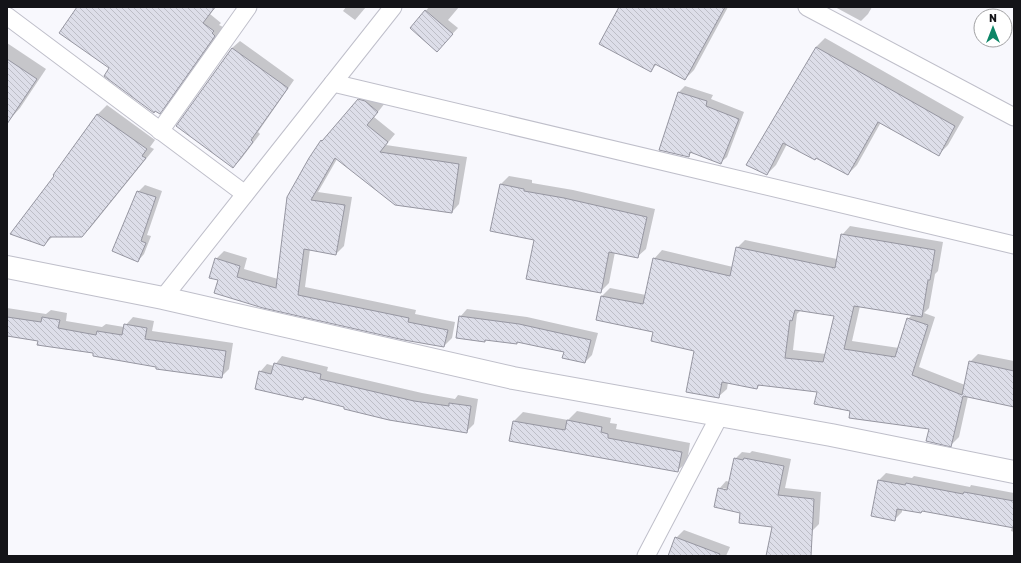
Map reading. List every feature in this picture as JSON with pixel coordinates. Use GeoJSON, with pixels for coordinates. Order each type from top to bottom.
{"type":"FeatureCollection","features":[{"type":"Feature","properties":{"kind":"street"},"geometry":{"type":"LineString","coordinates":[[160,130],[248,7]]}},
{"type":"Feature","properties":{"kind":"street"},"geometry":{"type":"LineString","coordinates":[[163,298],[393,7]]}},
{"type":"Feature","properties":{"kind":"street"},"geometry":{"type":"LineString","coordinates":[[807,7],[1014,117]]}},
{"type":"Feature","properties":{"kind":"street"},"geometry":{"type":"LineString","coordinates":[[7,16],[245,194]]}},
{"type":"Feature","properties":{"kind":"street"},"geometry":{"type":"LineString","coordinates":[[333,83],[1014,245]]}},
{"type":"Feature","properties":{"kind":"street"},"geometry":{"type":"LineString","coordinates":[[7,267],[163,298],[513,378],[838,437],[1014,472]]}},
{"type":"Feature","properties":{"kind":"street"},"geometry":{"type":"LineString","coordinates":[[646,556],[720,415]]}},
{"type":"Feature","properties":{"kind":"building"},"geometry":{"type":"Polygon","coordinates":[[[77,7],[215,7],[203,23],[214,31],[212,33],[215,36],[160,114],[155,111],[154,113],[104,76],[109,68],[59,33],[77,7]]]}},
{"type":"Feature","properties":{"kind":"building"},"geometry":{"type":"Polygon","coordinates":[[[619,7],[725,7],[685,80],[655,64],[651,72],[599,44],[619,7]]]}},
{"type":"Feature","properties":{"kind":"building"},"geometry":{"type":"Polygon","coordinates":[[[425,10],[453,34],[437,52],[410,28],[425,10]]]}},
{"type":"Feature","properties":{"kind":"building"},"geometry":{"type":"Polygon","coordinates":[[[816,47],[955,126],[939,156],[878,122],[848,175],[783,143],[767,175],[746,165],[816,47]]]}},
{"type":"Feature","properties":{"kind":"building"},"geometry":{"type":"Polygon","coordinates":[[[232,48],[288,88],[251,140],[253,142],[233,168],[176,126],[232,48]]]}},
{"type":"Feature","properties":{"kind":"building"},"geometry":{"type":"Polygon","coordinates":[[[7,59],[37,79],[7,124],[7,59]]]}},
{"type":"Feature","properties":{"kind":"building"},"geometry":{"type":"Polygon","coordinates":[[[678,92],[707,101],[706,106],[739,119],[721,164],[690,152],[689,157],[659,150],[678,92]]]}},
{"type":"Feature","properties":{"kind":"building"},"geometry":{"type":"Polygon","coordinates":[[[358,99],[365,101],[378,112],[367,125],[388,142],[380,152],[459,164],[452,213],[395,205],[335,158],[311,200],[345,205],[336,255],[304,249],[298,295],[409,318],[408,322],[448,330],[444,347],[404,340],[263,308],[214,293],[218,280],[209,278],[215,258],[240,266],[237,277],[276,288],[287,197],[321,140],[322,141],[358,99]]]}},
{"type":"Feature","properties":{"kind":"building"},"geometry":{"type":"Polygon","coordinates":[[[97,114],[147,149],[142,156],[146,158],[82,237],[50,237],[44,246],[10,234],[54,176],[53,175],[97,114]]]}},
{"type":"Feature","properties":{"kind":"building"},"geometry":{"type":"Polygon","coordinates":[[[500,184],[524,189],[524,191],[564,198],[647,217],[638,258],[609,252],[601,293],[526,279],[534,240],[490,231],[500,184]]]}},
{"type":"Feature","properties":{"kind":"building"},"geometry":{"type":"Polygon","coordinates":[[[137,191],[156,197],[141,241],[146,243],[138,262],[112,251],[137,191]]]}},
{"type":"Feature","properties":{"kind":"building"},"geometry":{"type":"Polygon","coordinates":[[[841,234],[935,250],[922,317],[854,306],[844,349],[895,357],[907,318],[928,325],[912,375],[962,395],[969,361],[1014,371],[1014,407],[963,396],[951,447],[926,441],[929,429],[849,418],[850,411],[814,404],[817,392],[758,385],[757,389],[722,382],[719,398],[686,392],[694,351],[651,341],[653,332],[596,320],[601,296],[643,304],[653,258],[730,276],[736,247],[835,268],[841,234]],[[795,310],[792,321],[790,320],[785,358],[823,362],[834,316],[795,310]]]}},
{"type":"Feature","properties":{"kind":"building"},"geometry":{"type":"Polygon","coordinates":[[[459,316],[519,324],[591,340],[585,363],[562,358],[564,352],[517,342],[517,344],[485,340],[485,342],[456,338],[459,316]]]}},
{"type":"Feature","properties":{"kind":"building"},"geometry":{"type":"Polygon","coordinates":[[[7,317],[41,322],[42,317],[60,320],[58,328],[96,335],[97,331],[122,335],[124,324],[147,328],[145,339],[226,351],[222,378],[156,369],[156,367],[93,356],[93,353],[37,345],[38,341],[7,336],[7,317]]]}},
{"type":"Feature","properties":{"kind":"building"},"geometry":{"type":"Polygon","coordinates":[[[274,363],[321,374],[320,379],[414,401],[449,406],[449,403],[471,406],[467,433],[389,420],[304,397],[303,400],[255,389],[259,371],[271,374],[274,363]]]}},
{"type":"Feature","properties":{"kind":"building"},"geometry":{"type":"Polygon","coordinates":[[[567,420],[602,427],[601,432],[608,434],[608,438],[682,452],[678,472],[509,441],[513,421],[565,430],[567,420]]]}},
{"type":"Feature","properties":{"kind":"building"},"geometry":{"type":"Polygon","coordinates":[[[734,458],[743,460],[744,458],[784,466],[778,495],[814,499],[811,556],[766,556],[772,527],[739,523],[740,513],[714,507],[718,488],[727,490],[734,458]]]}},
{"type":"Feature","properties":{"kind":"building"},"geometry":{"type":"Polygon","coordinates":[[[878,480],[905,485],[906,483],[963,494],[964,492],[1014,501],[1014,528],[922,511],[921,513],[897,509],[895,521],[871,516],[878,480]]]}},
{"type":"Feature","properties":{"kind":"building"},"geometry":{"type":"Polygon","coordinates":[[[675,537],[720,554],[719,556],[668,556],[675,537]]]}}]}
